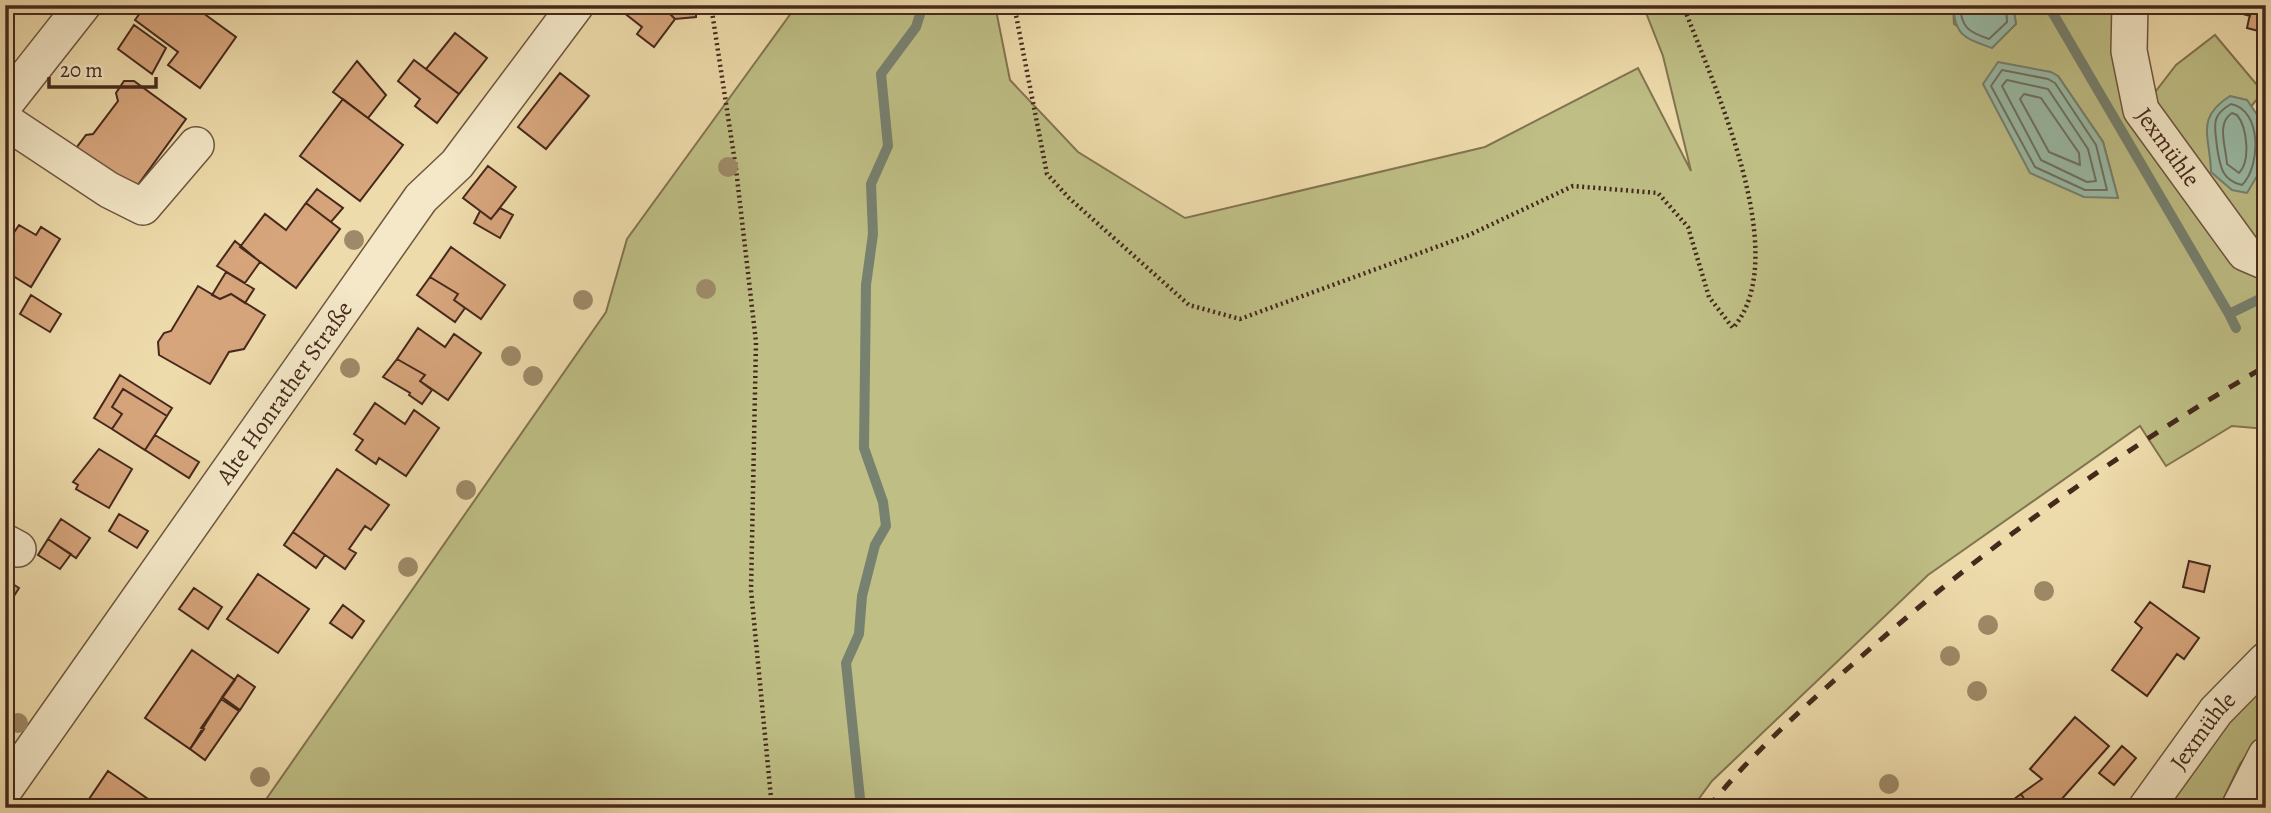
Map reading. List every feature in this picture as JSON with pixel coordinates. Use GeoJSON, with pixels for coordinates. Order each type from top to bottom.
{"type":"FeatureCollection","features":[{"type":"Feature","properties":{"kind":"street"},"geometry":{"type":"LineString","coordinates":[[5,104],[83,5]]}},
{"type":"Feature","properties":{"kind":"street","name":"Alte Honrather Straße"},"geometry":{"type":"LineString","coordinates":[[5,789],[421,198],[457,164],[576,5]]}},
{"type":"Feature","properties":{"kind":"street","name":"Jexmühle"},"geometry":{"type":"LineString","coordinates":[[2130,5],[2129,51],[2141,110],[2245,253],[2266,261]]}},
{"type":"Feature","properties":{"kind":"street"},"geometry":{"type":"LineString","coordinates":[[5,121],[110,190],[143,206],[196,145]]}},
{"type":"Feature","properties":{"kind":"street","name":"Jexmühle"},"geometry":{"type":"LineString","coordinates":[[2146,808],[2217,711],[2266,660]]}},
{"type":"Feature","properties":{"kind":"street"},"geometry":{"type":"LineString","coordinates":[[2239,808],[2266,755]]}},
{"type":"Feature","properties":{"kind":"path"},"geometry":{"type":"LineString","coordinates":[[711,5],[736,170],[756,342],[751,590],[772,808]]}},
{"type":"Feature","properties":{"kind":"path"},"geometry":{"type":"LineString","coordinates":[[1014,5],[1047,174],[1069,198],[1189,305],[1240,319],[1469,235],[1573,186],[1658,193],[1688,227],[1709,296],[1733,328],[1746,312],[1756,249],[1743,163],[1683,5]]}},
{"type":"Feature","properties":{"kind":"green space"},"geometry":{"type":"Polygon","coordinates":[[[797,5],[995,5],[1010,80],[1078,152],[1185,218],[1485,147],[1638,68],[1691,171],[1663,56],[1643,5],[1953,5],[1954,24],[1992,47],[2016,24],[2013,5],[2130,5],[2142,109],[2176,65],[2215,35],[2263,92],[2230,132],[2266,144],[2266,429],[2232,426],[2166,466],[2140,426],[1928,575],[1712,781],[1692,808],[260,808],[606,312],[627,239],[797,5]],[[2058,76],[2118,198],[2103,142],[2058,76]]]}},
{"type":"Feature","properties":{"kind":"green space"},"geometry":{"type":"Polygon","coordinates":[[[2266,667],[2266,729],[2240,764],[2219,808],[2161,808],[2266,667]]]}},
{"type":"Feature","properties":{"kind":"water"},"geometry":{"type":"Polygon","coordinates":[[[1953,5],[2013,5],[2016,24],[1992,48],[1963,35],[1956,24],[1953,5]]]}},
{"type":"Feature","properties":{"kind":"water"},"geometry":{"type":"Polygon","coordinates":[[[1998,62],[2051,72],[2058,76],[2103,142],[2118,198],[2084,197],[2030,173],[1983,84],[1998,62]]]}},
{"type":"Feature","properties":{"kind":"water"},"geometry":{"type":"Polygon","coordinates":[[[2230,96],[2247,100],[2258,116],[2260,171],[2247,193],[2232,190],[2211,172],[2208,120],[2219,104],[2230,96]]]}},
{"type":"Feature","properties":{"kind":"building"},"geometry":{"type":"Polygon","coordinates":[[[146,5],[192,5],[236,37],[200,88],[168,65],[178,52],[135,20],[146,5]]]}},
{"type":"Feature","properties":{"kind":"building"},"geometry":{"type":"Polygon","coordinates":[[[614,5],[661,5],[675,19],[654,47],[637,34],[642,27],[614,5]]]}},
{"type":"Feature","properties":{"kind":"building"},"geometry":{"type":"Polygon","coordinates":[[[661,5],[696,5],[696,17],[675,19],[661,5]]]}},
{"type":"Feature","properties":{"kind":"building"},"geometry":{"type":"Polygon","coordinates":[[[2238,5],[2252,5],[2250,16],[2236,12],[2238,5]]]}},
{"type":"Feature","properties":{"kind":"building"},"geometry":{"type":"Polygon","coordinates":[[[2252,5],[2266,5],[2266,33],[2247,28],[2252,5]]]}},
{"type":"Feature","properties":{"kind":"building"},"geometry":{"type":"Polygon","coordinates":[[[134,25],[166,48],[152,74],[118,49],[134,25]]]}},
{"type":"Feature","properties":{"kind":"building"},"geometry":{"type":"Polygon","coordinates":[[[455,33],[487,58],[459,94],[426,69],[455,33]]]}},
{"type":"Feature","properties":{"kind":"building"},"geometry":{"type":"Polygon","coordinates":[[[414,60],[459,94],[437,123],[415,106],[420,99],[398,81],[414,60]]]}},
{"type":"Feature","properties":{"kind":"building"},"geometry":{"type":"Polygon","coordinates":[[[357,61],[386,95],[368,118],[333,92],[357,61]]]}},
{"type":"Feature","properties":{"kind":"building"},"geometry":{"type":"Polygon","coordinates":[[[560,73],[589,96],[546,149],[518,127],[560,73]]]}},
{"type":"Feature","properties":{"kind":"building"},"geometry":{"type":"Polygon","coordinates":[[[124,81],[134,81],[186,119],[132,193],[79,156],[77,147],[86,135],[93,134],[118,101],[116,93],[124,81]]]}},
{"type":"Feature","properties":{"kind":"building"},"geometry":{"type":"Polygon","coordinates":[[[343,99],[403,145],[360,201],[300,156],[343,99]]]}},
{"type":"Feature","properties":{"kind":"building"},"geometry":{"type":"Polygon","coordinates":[[[488,166],[516,187],[491,219],[463,198],[488,166]]]}},
{"type":"Feature","properties":{"kind":"building"},"geometry":{"type":"Polygon","coordinates":[[[317,189],[343,208],[331,222],[306,203],[317,189]]]}},
{"type":"Feature","properties":{"kind":"building"},"geometry":{"type":"Polygon","coordinates":[[[306,203],[340,229],[296,288],[240,247],[265,214],[286,230],[306,203]]]}},
{"type":"Feature","properties":{"kind":"building"},"geometry":{"type":"Polygon","coordinates":[[[500,208],[513,215],[500,238],[474,223],[480,211],[491,219],[500,208]]]}},
{"type":"Feature","properties":{"kind":"building"},"geometry":{"type":"Polygon","coordinates":[[[19,225],[36,235],[41,227],[60,239],[31,287],[5,271],[5,246],[19,225]]]}},
{"type":"Feature","properties":{"kind":"building"},"geometry":{"type":"Polygon","coordinates":[[[235,241],[260,262],[245,283],[217,266],[235,241]]]}},
{"type":"Feature","properties":{"kind":"building"},"geometry":{"type":"Polygon","coordinates":[[[451,247],[505,285],[481,319],[454,300],[458,294],[430,277],[451,247]]]}},
{"type":"Feature","properties":{"kind":"building"},"geometry":{"type":"Polygon","coordinates":[[[226,272],[254,289],[245,303],[231,294],[220,299],[212,295],[226,272]]]}},
{"type":"Feature","properties":{"kind":"building"},"geometry":{"type":"Polygon","coordinates":[[[430,277],[458,294],[454,300],[465,308],[455,322],[417,295],[430,277]]]}},
{"type":"Feature","properties":{"kind":"building"},"geometry":{"type":"Polygon","coordinates":[[[198,286],[220,299],[231,294],[265,315],[244,349],[229,352],[210,384],[159,355],[158,342],[164,333],[171,331],[198,286]]]}},
{"type":"Feature","properties":{"kind":"building"},"geometry":{"type":"Polygon","coordinates":[[[31,295],[61,314],[50,332],[20,314],[31,295]]]}},
{"type":"Feature","properties":{"kind":"building"},"geometry":{"type":"Polygon","coordinates":[[[418,328],[445,347],[454,334],[481,353],[448,400],[420,381],[425,375],[397,359],[418,328]]]}},
{"type":"Feature","properties":{"kind":"building"},"geometry":{"type":"Polygon","coordinates":[[[5,357],[9,360],[12,384],[5,395],[5,357]]]}},
{"type":"Feature","properties":{"kind":"building"},"geometry":{"type":"Polygon","coordinates":[[[397,359],[425,375],[420,381],[432,390],[422,404],[409,395],[410,393],[383,377],[397,359]]]}},
{"type":"Feature","properties":{"kind":"building"},"geometry":{"type":"Polygon","coordinates":[[[120,375],[172,408],[167,416],[123,389],[112,407],[122,414],[112,429],[94,418],[120,375]]]}},
{"type":"Feature","properties":{"kind":"building"},"geometry":{"type":"Polygon","coordinates":[[[123,389],[167,416],[145,450],[112,429],[122,414],[112,407],[123,389]]]}},
{"type":"Feature","properties":{"kind":"building"},"geometry":{"type":"Polygon","coordinates":[[[375,403],[405,424],[414,410],[439,428],[406,476],[379,458],[376,464],[356,450],[363,440],[354,434],[375,403]]]}},
{"type":"Feature","properties":{"kind":"building"},"geometry":{"type":"Polygon","coordinates":[[[155,435],[199,462],[189,478],[145,450],[155,435]]]}},
{"type":"Feature","properties":{"kind":"building"},"geometry":{"type":"Polygon","coordinates":[[[99,449],[132,469],[109,508],[76,489],[78,485],[73,482],[99,449]]]}},
{"type":"Feature","properties":{"kind":"building"},"geometry":{"type":"Polygon","coordinates":[[[337,469],[389,505],[371,530],[365,526],[349,549],[356,553],[345,569],[293,532],[337,469]]]}},
{"type":"Feature","properties":{"kind":"building"},"geometry":{"type":"Polygon","coordinates":[[[119,514],[148,531],[137,548],[109,531],[119,514]]]}},
{"type":"Feature","properties":{"kind":"building"},"geometry":{"type":"Polygon","coordinates":[[[61,519],[90,538],[76,558],[48,539],[61,519]]]}},
{"type":"Feature","properties":{"kind":"building"},"geometry":{"type":"Polygon","coordinates":[[[293,532],[325,555],[316,568],[284,545],[293,532]]]}},
{"type":"Feature","properties":{"kind":"building"},"geometry":{"type":"Polygon","coordinates":[[[48,539],[71,554],[60,569],[38,555],[48,539]]]}},
{"type":"Feature","properties":{"kind":"building"},"geometry":{"type":"Polygon","coordinates":[[[2189,561],[2210,566],[2204,592],[2183,587],[2189,561]]]}},
{"type":"Feature","properties":{"kind":"building"},"geometry":{"type":"Polygon","coordinates":[[[258,574],[309,609],[278,653],[227,619],[258,574]]]}},
{"type":"Feature","properties":{"kind":"building"},"geometry":{"type":"Polygon","coordinates":[[[5,579],[19,588],[5,610],[5,579]]]}},
{"type":"Feature","properties":{"kind":"building"},"geometry":{"type":"Polygon","coordinates":[[[194,588],[222,607],[208,629],[179,609],[194,588]]]}},
{"type":"Feature","properties":{"kind":"building"},"geometry":{"type":"Polygon","coordinates":[[[2150,602],[2199,638],[2184,659],[2177,654],[2147,696],[2112,670],[2142,628],[2135,622],[2150,602]]]}},
{"type":"Feature","properties":{"kind":"building"},"geometry":{"type":"Polygon","coordinates":[[[343,605],[364,621],[352,638],[330,623],[343,605]]]}},
{"type":"Feature","properties":{"kind":"building"},"geometry":{"type":"Polygon","coordinates":[[[192,650],[235,680],[201,728],[204,729],[190,749],[145,718],[192,650]]]}},
{"type":"Feature","properties":{"kind":"building"},"geometry":{"type":"Polygon","coordinates":[[[238,675],[255,687],[240,710],[222,697],[238,675]]]}},
{"type":"Feature","properties":{"kind":"building"},"geometry":{"type":"Polygon","coordinates":[[[221,699],[239,711],[205,760],[190,749],[221,699]]]}},
{"type":"Feature","properties":{"kind":"building"},"geometry":{"type":"Polygon","coordinates":[[[2075,717],[2109,746],[2060,801],[2064,808],[2030,808],[2021,794],[2042,779],[2030,769],[2075,717]]]}},
{"type":"Feature","properties":{"kind":"building"},"geometry":{"type":"Polygon","coordinates":[[[2122,746],[2136,758],[2114,785],[2099,773],[2122,746]]]}},
{"type":"Feature","properties":{"kind":"building"},"geometry":{"type":"Polygon","coordinates":[[[108,771],[158,806],[83,808],[108,771]]]}},
{"type":"Feature","properties":{"kind":"building"},"geometry":{"type":"Polygon","coordinates":[[[2021,794],[2030,808],[2002,808],[2021,794]]]}},
{"type":"Feature","properties":{"kind":"waterway"},"geometry":{"type":"LineString","coordinates":[[861,808],[846,663],[859,634],[862,596],[875,545],[886,526],[883,502],[864,448],[866,285],[873,234],[871,184],[888,146],[881,74],[916,27],[923,5]]}},
{"type":"Feature","properties":{"kind":"waterway"},"geometry":{"type":"LineString","coordinates":[[2048,5],[2229,314]]}},
{"type":"Feature","properties":{"kind":"waterway"},"geometry":{"type":"LineString","coordinates":[[2236,328],[2229,314],[2266,296]]}},
{"type":"Feature","properties":{"kind":"railway"},"geometry":{"type":"LineString","coordinates":[[1708,808],[1759,750],[1797,714],[1951,581],[2052,504],[2157,432],[2266,366]]}}]}
